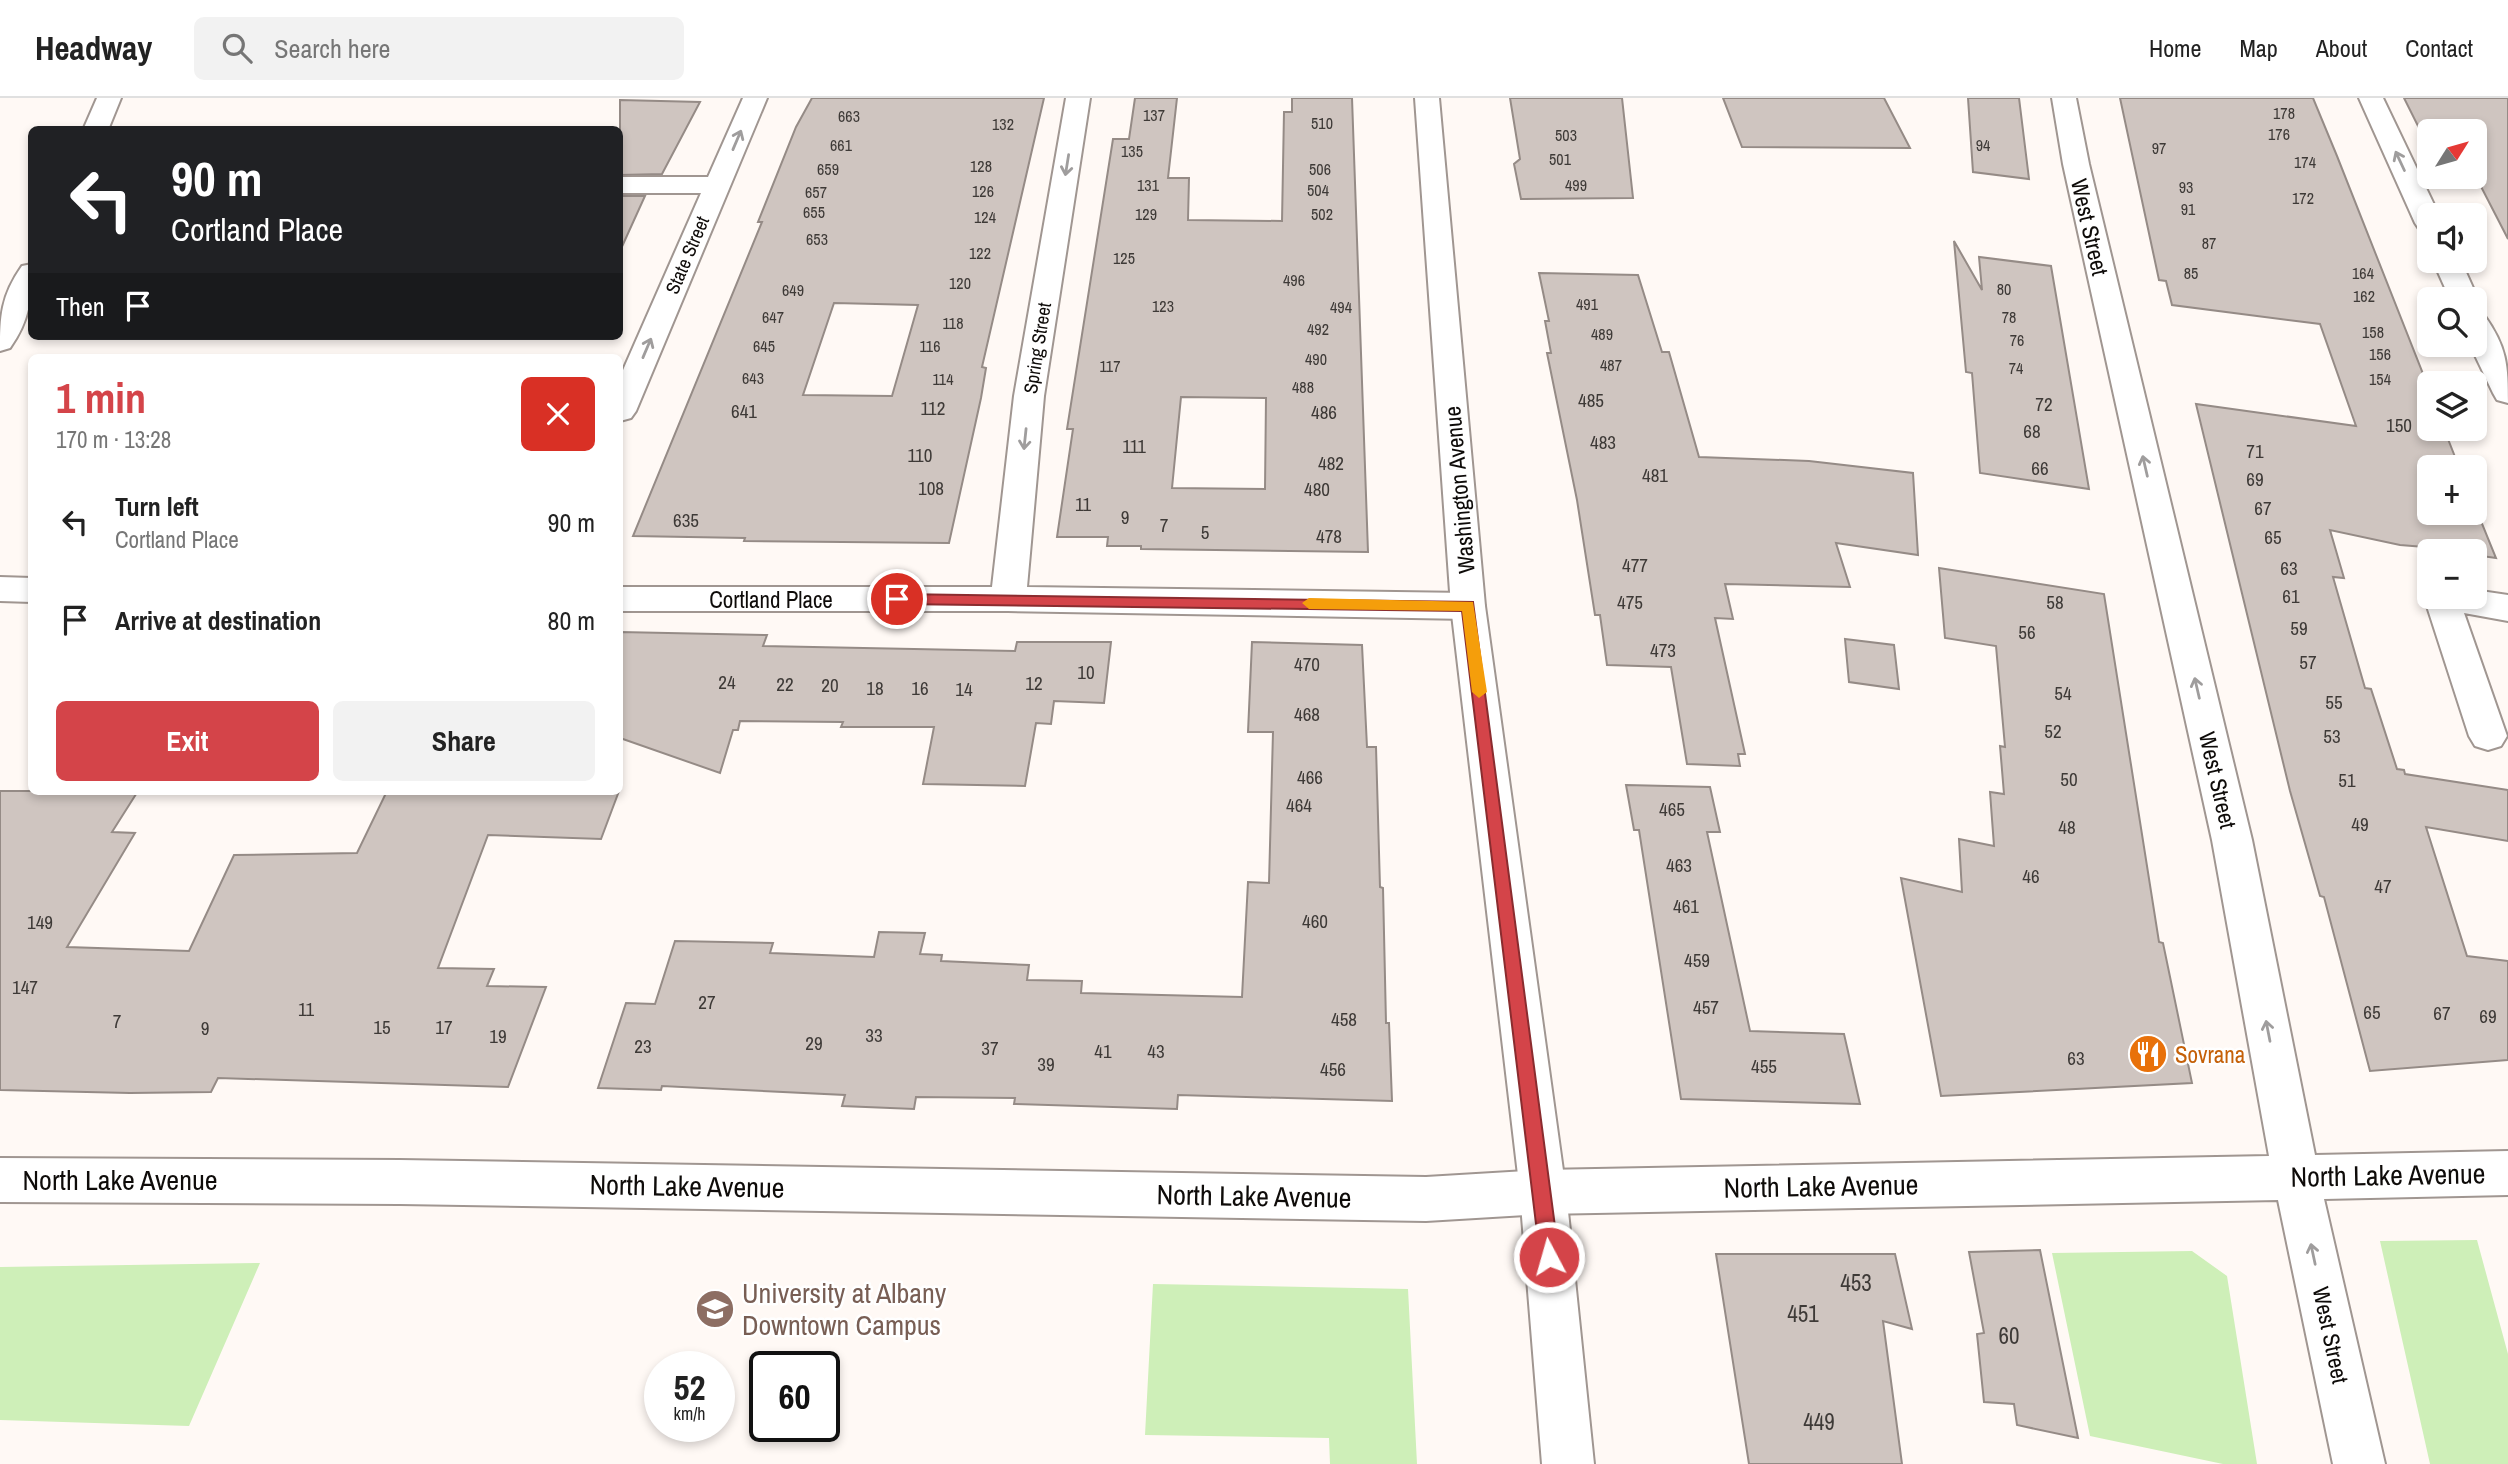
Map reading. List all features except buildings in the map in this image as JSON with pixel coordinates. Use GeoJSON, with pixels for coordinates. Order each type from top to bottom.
{"type":"FeatureCollection","features":[{"type":"Feature","properties":{"kind":"street"},"geometry":{"type":"LineString","coordinates":[[97,126],[109,98]]}},
{"type":"Feature","properties":{"kind":"street","name":"State Street"},"geometry":{"type":"LineString","coordinates":[[623,404],[755,98]]}},
{"type":"Feature","properties":{"kind":"street","name":"Spring Street"},"geometry":{"type":"LineString","coordinates":[[1008,598],[1029,396],[1078,98]]}},
{"type":"Feature","properties":{"kind":"street","name":"Washington Avenue"},"geometry":{"type":"LineString","coordinates":[[1427,98],[1468,606],[1543,1192],[1569,1464]]}},
{"type":"Feature","properties":{"kind":"street","name":"West Street"},"geometry":{"type":"LineString","coordinates":[[2064,98],[2076,164],[2232,840],[2296,1177],[2359,1464]]}},
{"type":"Feature","properties":{"kind":"street"},"geometry":{"type":"LineString","coordinates":[[2371,98],[2420,203]]}},
{"type":"Feature","properties":{"kind":"street"},"geometry":{"type":"LineString","coordinates":[[623,185],[717,185]]}},
{"type":"Feature","properties":{"kind":"street"},"geometry":{"type":"LineString","coordinates":[[0,342],[28,281]]}},
{"type":"Feature","properties":{"kind":"street"},"geometry":{"type":"LineString","coordinates":[[2487,349],[2508,393]]}},
{"type":"Feature","properties":{"kind":"street"},"geometry":{"type":"LineString","coordinates":[[0,589],[28,590]]}},
{"type":"Feature","properties":{"kind":"street","name":"Cortland Place"},"geometry":{"type":"LineString","coordinates":[[623,599],[1008,598],[1468,606]]}},
{"type":"Feature","properties":{"kind":"street"},"geometry":{"type":"LineString","coordinates":[[2487,604],[2508,607]]}},
{"type":"Feature","properties":{"kind":"street"},"geometry":{"type":"LineString","coordinates":[[2447,609],[2488,736]]}},
{"type":"Feature","properties":{"kind":"street","name":"North Lake Avenue"},"geometry":{"type":"LineString","coordinates":[[0,1180],[427,1182],[1426,1199],[1543,1192],[2508,1173]]}},
{"type":"Feature","properties":{"kind":"green space"},"geometry":{"type":"Polygon","coordinates":[[[2477,1240],[2508,1354],[2508,1464],[2430,1464],[2380,1241],[2477,1240]]]}},
{"type":"Feature","properties":{"kind":"green space"},"geometry":{"type":"Polygon","coordinates":[[[2192,1251],[2227,1276],[2257,1464],[2223,1464],[2090,1436],[2052,1253],[2192,1251]]]}},
{"type":"Feature","properties":{"kind":"green space"},"geometry":{"type":"Polygon","coordinates":[[[260,1263],[189,1426],[0,1420],[0,1267],[260,1263]]]}},
{"type":"Feature","properties":{"kind":"green space"},"geometry":{"type":"Polygon","coordinates":[[[1153,1284],[1408,1289],[1417,1464],[1330,1464],[1329,1438],[1145,1435],[1153,1284]]]}},
{"type":"Feature","properties":{"kind":"slow traffic"},"geometry":{"type":"LineString","coordinates":[[1309,603],[1468,606],[1479,692]]}},
{"type":"Feature","properties":{"kind":"place","name":"Sovrana"},"geometry":{"type":"Point","coordinates":[2148,1054]}},
{"type":"Feature","properties":{"kind":"place","name":"University at Albany Downtown Campus"},"geometry":{"type":"Point","coordinates":[715,1309]}},
{"type":"Feature","properties":{"kind":"route"},"geometry":{"type":"LineString","coordinates":[[897,599],[1008,598],[1468,606],[1549,1257]]}}]}
